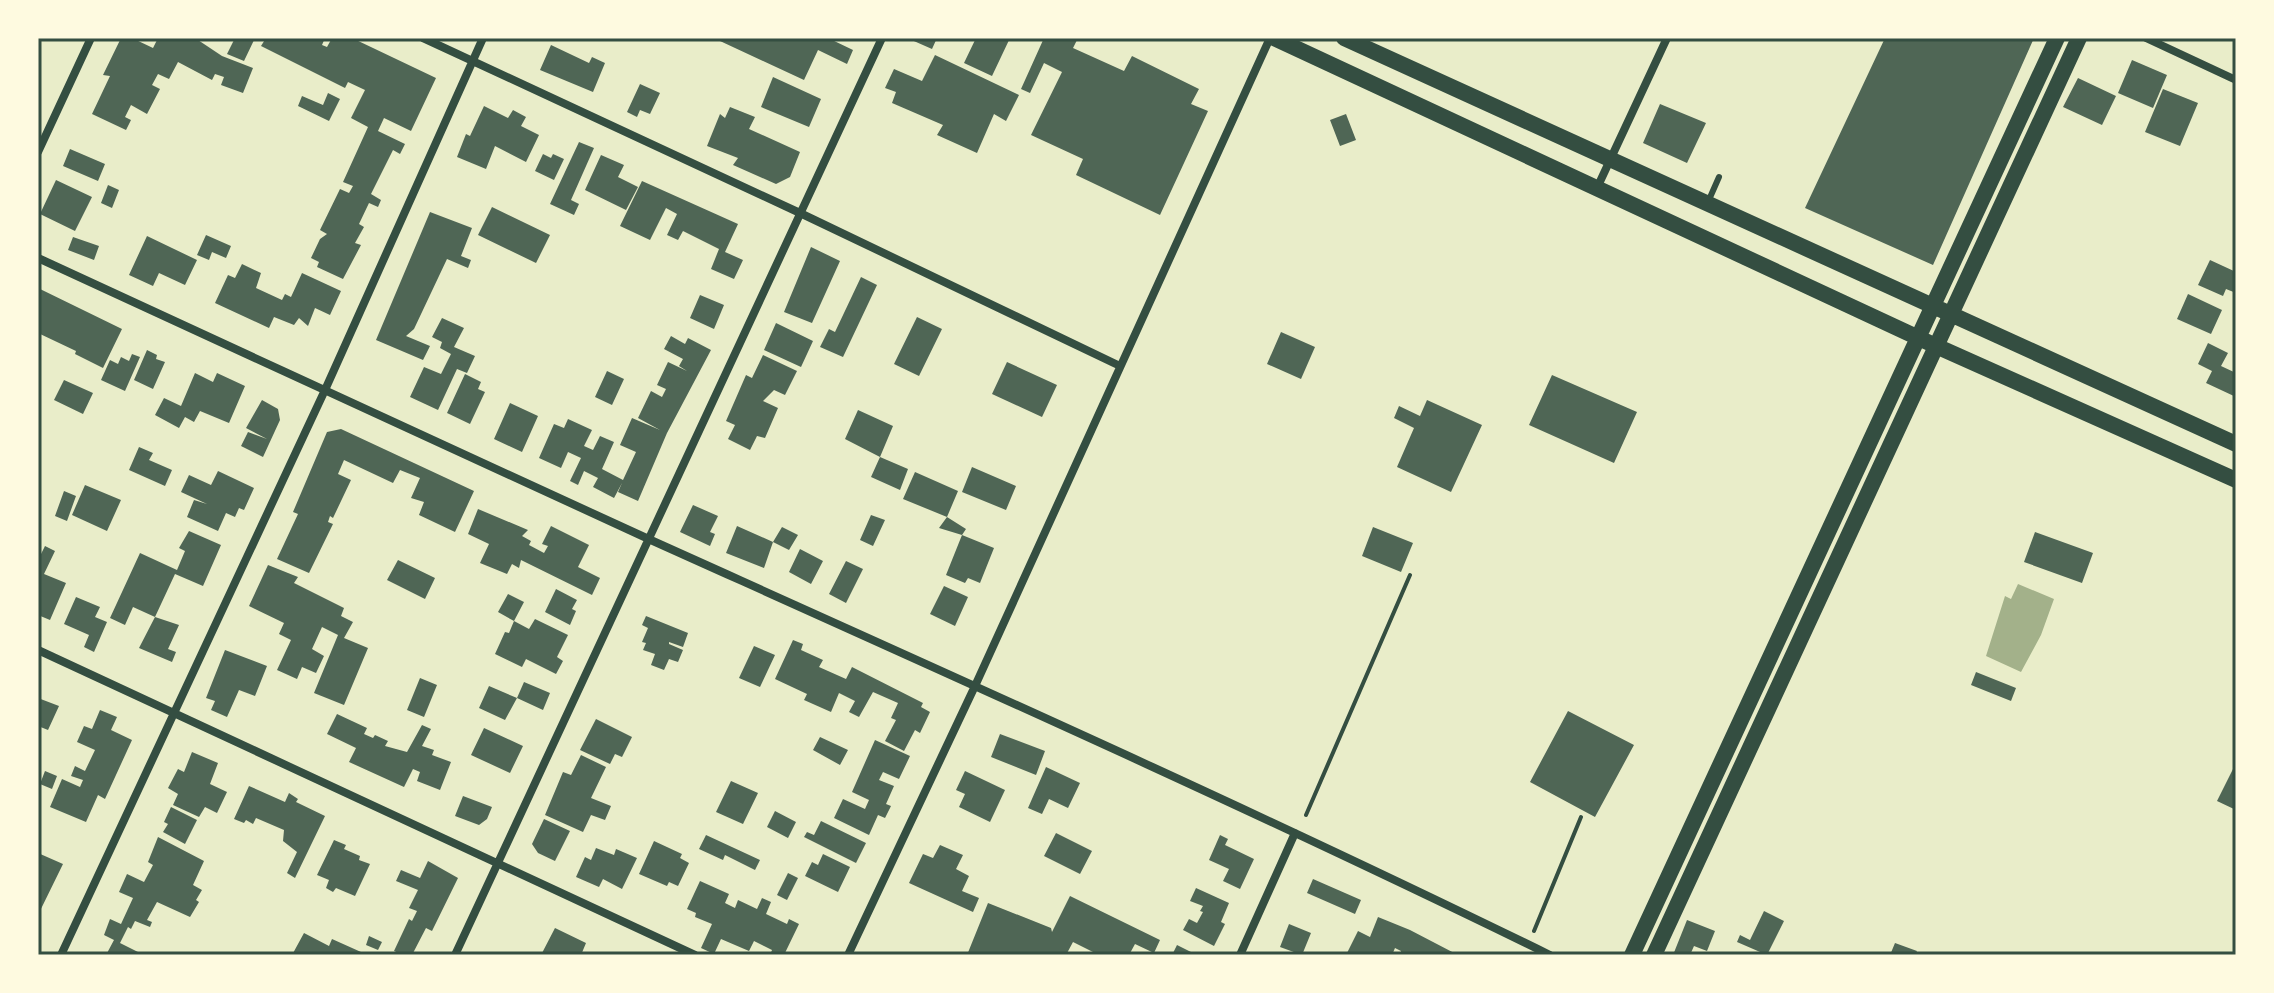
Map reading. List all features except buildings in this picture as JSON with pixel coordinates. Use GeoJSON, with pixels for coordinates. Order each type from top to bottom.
{"type":"FeatureCollection","features":[{"type":"Feature","properties":{"kind":"main road"},"geometry":{"type":"LineString","coordinates":[[1272,38],[1936,346],[2236,480]]}},
{"type":"Feature","properties":{"kind":"main road"},"geometry":{"type":"LineString","coordinates":[[1344,38],[2236,444]]}},
{"type":"Feature","properties":{"kind":"main road"},"geometry":{"type":"LineString","coordinates":[[1632,955],[2057,38]]}},
{"type":"Feature","properties":{"kind":"main road"},"geometry":{"type":"LineString","coordinates":[[1654,955],[2079,38]]}},
{"type":"Feature","properties":{"kind":"street"},"geometry":{"type":"LineString","coordinates":[[38,152],[91,38]]}},
{"type":"Feature","properties":{"kind":"street"},"geometry":{"type":"LineString","coordinates":[[423,38],[1120,366]]}},
{"type":"Feature","properties":{"kind":"street"},"geometry":{"type":"LineString","coordinates":[[61,955],[325,390],[483,38]]}},
{"type":"Feature","properties":{"kind":"street"},"geometry":{"type":"LineString","coordinates":[[455,955],[882,38]]}},
{"type":"Feature","properties":{"kind":"street"},"geometry":{"type":"LineString","coordinates":[[848,955],[1272,38]]}},
{"type":"Feature","properties":{"kind":"street"},"geometry":{"type":"LineString","coordinates":[[1597,189],[1667,38]]}},
{"type":"Feature","properties":{"kind":"street"},"geometry":{"type":"LineString","coordinates":[[2146,38],[2236,80]]}},
{"type":"Feature","properties":{"kind":"street"},"geometry":{"type":"LineString","coordinates":[[38,258],[1295,833],[1550,955]]}},
{"type":"Feature","properties":{"kind":"street"},"geometry":{"type":"LineString","coordinates":[[38,650],[695,955]]}},
{"type":"Feature","properties":{"kind":"street"},"geometry":{"type":"LineString","coordinates":[[1240,955],[1295,833]]}},
{"type":"Feature","properties":{"kind":"lane"},"geometry":{"type":"LineString","coordinates":[[1708,202],[1719,177]]}},
{"type":"Feature","properties":{"kind":"path"},"geometry":{"type":"LineString","coordinates":[[1306,815],[1410,575]]}},
{"type":"Feature","properties":{"kind":"path"},"geometry":{"type":"LineString","coordinates":[[1528,945],[1581,817]]}},
{"type":"Feature","properties":{"kind":"shaded area"},"geometry":{"type":"Polygon","coordinates":[[[2018,584],[2054,599],[2041,635],[2021,672],[1986,656],[2005,596],[2011,599],[2018,584]]]}}]}
